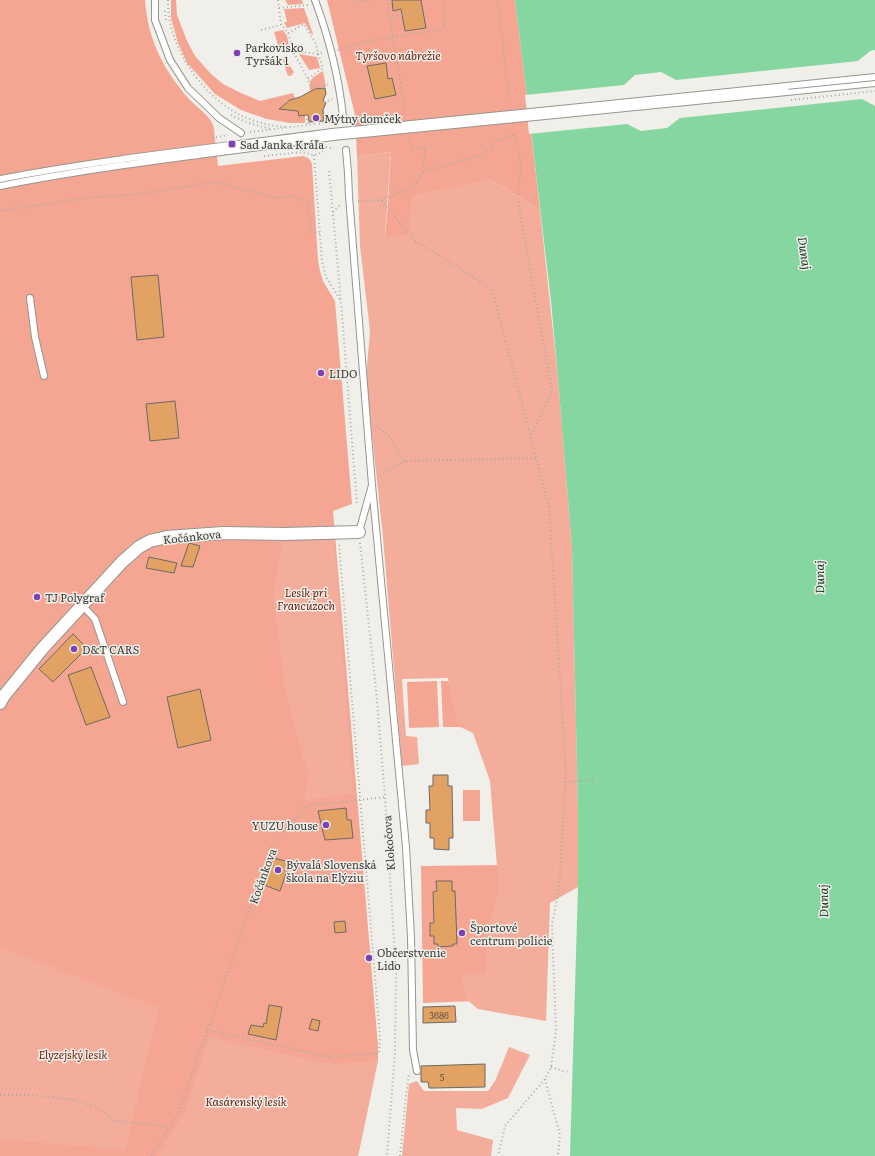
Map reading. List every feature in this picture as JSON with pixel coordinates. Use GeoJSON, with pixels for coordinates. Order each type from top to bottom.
{"type":"FeatureCollection","features":[{"type":"Feature","properties":{"kind":"street","name":"Kočánkova"},"geometry":{"type":"LineString","coordinates":[[0,703],[3,697],[42,649],[82,605],[122,562],[139,547],[150,541],[167,537],[223,533],[284,534],[359,532]]}},
{"type":"Feature","properties":{"kind":"lane"},"geometry":{"type":"LineString","coordinates":[[155,0],[155,20],[170,60],[188,88],[219,118],[241,133]]}},
{"type":"Feature","properties":{"kind":"lane"},"geometry":{"type":"LineString","coordinates":[[316,2],[325,27],[339,82],[343,117]]}},
{"type":"Feature","properties":{"kind":"lane"},"geometry":{"type":"LineString","coordinates":[[0,179],[54,169],[332,134],[875,77]]}},
{"type":"Feature","properties":{"kind":"lane"},"geometry":{"type":"LineString","coordinates":[[332,134],[875,83]]}},
{"type":"Feature","properties":{"kind":"lane"},"geometry":{"type":"LineString","coordinates":[[0,186],[55,175],[216,149]]}},
{"type":"Feature","properties":{"kind":"lane","name":"Klokočova"},"geometry":{"type":"LineString","coordinates":[[346,150],[366,418],[406,847],[411,937],[413,1050],[417,1071]]}},
{"type":"Feature","properties":{"kind":"lane"},"geometry":{"type":"LineString","coordinates":[[30,298],[35,337],[44,376]]}},
{"type":"Feature","properties":{"kind":"lane"},"geometry":{"type":"LineString","coordinates":[[359,532],[372,483]]}},
{"type":"Feature","properties":{"kind":"lane"},"geometry":{"type":"LineString","coordinates":[[82,605],[95,619],[123,702]]}},
{"type":"Feature","properties":{"kind":"path"},"geometry":{"type":"LineString","coordinates":[[168,0],[171,24],[176,44],[186,63],[203,85],[226,106],[240,115],[258,122],[293,127]]}},
{"type":"Feature","properties":{"kind":"path"},"geometry":{"type":"LineString","coordinates":[[278,0],[281,24],[288,33],[293,52],[308,79],[311,88],[339,82]]}},
{"type":"Feature","properties":{"kind":"path"},"geometry":{"type":"LineString","coordinates":[[357,2],[369,0]]}},
{"type":"Feature","properties":{"kind":"path"},"geometry":{"type":"LineString","coordinates":[[387,0],[404,107]]}},
{"type":"Feature","properties":{"kind":"path"},"geometry":{"type":"LineString","coordinates":[[389,17],[420,11],[418,0]]}},
{"type":"Feature","properties":{"kind":"path"},"geometry":{"type":"LineString","coordinates":[[293,52],[318,54],[331,52],[365,42],[445,28],[443,0]]}},
{"type":"Feature","properties":{"kind":"path"},"geometry":{"type":"LineString","coordinates":[[498,0],[509,97]]}},
{"type":"Feature","properties":{"kind":"path"},"geometry":{"type":"LineString","coordinates":[[279,8],[316,2]]}},
{"type":"Feature","properties":{"kind":"path"},"geometry":{"type":"LineString","coordinates":[[164,10],[166,25]]}},
{"type":"Feature","properties":{"kind":"path"},"geometry":{"type":"LineString","coordinates":[[261,30],[281,24]]}},
{"type":"Feature","properties":{"kind":"path"},"geometry":{"type":"LineString","coordinates":[[288,33],[304,24],[316,44],[323,68],[308,79]]}},
{"type":"Feature","properties":{"kind":"path"},"geometry":{"type":"LineString","coordinates":[[229,113],[240,120],[258,126],[275,129],[293,130],[325,126]]}},
{"type":"Feature","properties":{"kind":"path"},"geometry":{"type":"LineString","coordinates":[[275,129],[308,125],[306,115]]}},
{"type":"Feature","properties":{"kind":"path"},"geometry":{"type":"LineString","coordinates":[[321,124],[331,120]]}},
{"type":"Feature","properties":{"kind":"path"},"geometry":{"type":"LineString","coordinates":[[423,172],[481,155],[490,149],[496,141],[513,135],[521,168],[518,200],[552,392],[530,436]]}},
{"type":"Feature","properties":{"kind":"path"},"geometry":{"type":"LineString","coordinates":[[264,156],[302,152],[314,155],[319,154],[326,147],[334,149]]}},
{"type":"Feature","properties":{"kind":"path"},"geometry":{"type":"LineString","coordinates":[[349,202],[381,200],[415,186],[423,172],[425,148],[411,148]]}},
{"type":"Feature","properties":{"kind":"path"},"geometry":{"type":"LineString","coordinates":[[314,155],[322,262],[326,277],[341,302]]}},
{"type":"Feature","properties":{"kind":"path"},"geometry":{"type":"LineString","coordinates":[[329,171],[357,508]]}},
{"type":"Feature","properties":{"kind":"path"},"geometry":{"type":"LineString","coordinates":[[0,211],[85,198],[142,194],[216,182],[274,198],[294,196],[308,202],[311,232],[320,233]]}},
{"type":"Feature","properties":{"kind":"path"},"geometry":{"type":"LineString","coordinates":[[381,200],[414,240],[492,289],[549,507],[566,774],[559,889],[552,924],[556,1031],[551,1067],[545,1079],[505,1126],[498,1156]]}},
{"type":"Feature","properties":{"kind":"path"},"geometry":{"type":"LineString","coordinates":[[366,418],[388,435],[405,461]]}},
{"type":"Feature","properties":{"kind":"path"},"geometry":{"type":"LineString","coordinates":[[372,483],[405,461],[536,458]]}},
{"type":"Feature","properties":{"kind":"path","name":"Klokočova"},"geometry":{"type":"LineString","coordinates":[[359,532],[376,690],[385,797],[396,973],[395,1053],[387,1156]]}},
{"type":"Feature","properties":{"kind":"path"},"geometry":{"type":"LineString","coordinates":[[207,1030],[329,1057],[379,1053],[380,1036],[339,544],[342,533]]}},
{"type":"Feature","properties":{"kind":"path"},"geometry":{"type":"LineString","coordinates":[[593,776],[593,784]]}},
{"type":"Feature","properties":{"kind":"path"},"geometry":{"type":"LineString","coordinates":[[565,782],[593,780]]}},
{"type":"Feature","properties":{"kind":"path","name":"Kočánkova"},"geometry":{"type":"LineString","coordinates":[[151,1156],[179,1112],[271,846],[306,806],[385,797]]}},
{"type":"Feature","properties":{"kind":"path"},"geometry":{"type":"LineString","coordinates":[[551,1067],[570,1072]]}},
{"type":"Feature","properties":{"kind":"path"},"geometry":{"type":"LineString","coordinates":[[400,1156],[409,1073]]}},
{"type":"Feature","properties":{"kind":"path"},"geometry":{"type":"LineString","coordinates":[[545,1079],[560,1135],[558,1156]]}},
{"type":"Feature","properties":{"kind":"path"},"geometry":{"type":"LineString","coordinates":[[0,1095],[29,1095],[70,1099],[97,1107],[116,1121],[169,1127]]}},
{"type":"Feature","properties":{"kind":"green space"},"geometry":{"type":"Polygon","coordinates":[[[0,0],[145,0],[149,28],[164,65],[180,88],[208,117],[213,125],[218,166],[303,156],[309,158],[312,164],[318,260],[323,281],[335,301],[352,504],[333,511],[378,1046],[378,1060],[358,1156],[0,1156],[0,0]]]}},
{"type":"Feature","properties":{"kind":"green space"},"geometry":{"type":"Polygon","coordinates":[[[171,0],[176,0],[177,15],[187,41],[195,56],[211,74],[223,84],[260,101],[293,93],[295,98],[282,106],[283,109],[298,111],[305,115],[305,123],[290,123],[267,119],[241,110],[215,94],[187,63],[178,43],[171,18],[171,0]]]}},
{"type":"Feature","properties":{"kind":"green space"},"geometry":{"type":"Polygon","coordinates":[[[285,0],[302,0],[303,4],[288,5],[285,0]]]}},
{"type":"Feature","properties":{"kind":"green space","name":"Tyršovo nábrežie"},"geometry":{"type":"Polygon","coordinates":[[[327,0],[515,0],[540,210],[490,179],[408,236],[385,236],[391,152],[357,156],[355,115],[327,0]]]}},
{"type":"Feature","properties":{"kind":"green space"},"geometry":{"type":"Polygon","coordinates":[[[304,8],[313,34],[312,35],[305,23],[287,28],[284,22],[287,22],[284,9],[304,8]]]}},
{"type":"Feature","properties":{"kind":"green space"},"geometry":{"type":"Polygon","coordinates":[[[283,30],[287,36],[289,46],[280,51],[274,32],[283,30]]]}},
{"type":"Feature","properties":{"kind":"green space"},"geometry":{"type":"Polygon","coordinates":[[[299,54],[317,57],[320,68],[309,70],[299,54]]]}},
{"type":"Feature","properties":{"kind":"green space"},"geometry":{"type":"Polygon","coordinates":[[[284,57],[294,72],[292,74],[293,75],[288,76],[282,58],[284,57]]]}},
{"type":"Feature","properties":{"kind":"green space"},"geometry":{"type":"Polygon","coordinates":[[[323,71],[326,87],[310,91],[310,83],[312,78],[323,71]]]}},
{"type":"Feature","properties":{"kind":"green space"},"geometry":{"type":"Polygon","coordinates":[[[391,152],[385,236],[408,235],[412,195],[490,179],[540,210],[558,378],[572,547],[578,809],[578,887],[550,903],[546,1021],[478,1009],[466,999],[462,973],[486,973],[486,934],[499,891],[490,781],[473,733],[458,726],[448,678],[402,679],[406,736],[417,737],[419,764],[402,766],[383,537],[366,379],[370,331],[360,246],[357,156],[391,152]]]}},
{"type":"Feature","properties":{"kind":"green space","name":"Lesík pri Francúzoch"},"geometry":{"type":"Polygon","coordinates":[[[334,540],[353,794],[304,800],[309,779],[285,687],[273,595],[282,542],[334,540]]]}},
{"type":"Feature","properties":{"kind":"green space"},"geometry":{"type":"Polygon","coordinates":[[[437,681],[439,727],[409,728],[407,682],[437,681]]]}},
{"type":"Feature","properties":{"kind":"green space"},"geometry":{"type":"Polygon","coordinates":[[[441,681],[472,681],[473,727],[443,727],[441,681]]]}},
{"type":"Feature","properties":{"kind":"green space"},"geometry":{"type":"Polygon","coordinates":[[[463,790],[480,790],[480,821],[463,821],[463,790]]]}},
{"type":"Feature","properties":{"kind":"green space","name":"Športové centrum polície"},"geometry":{"type":"Polygon","coordinates":[[[500,865],[503,1000],[423,1003],[421,866],[500,865]]]}},
{"type":"Feature","properties":{"kind":"green space","name":"Elyzejský lesík"},"geometry":{"type":"Polygon","coordinates":[[[0,947],[159,1008],[125,1150],[0,1139],[0,947]]]}},
{"type":"Feature","properties":{"kind":"green space","name":"Kasárenský lesík"},"geometry":{"type":"Polygon","coordinates":[[[209,1037],[334,1065],[378,1060],[358,1156],[157,1156],[184,1113],[209,1037]]]}},
{"type":"Feature","properties":{"kind":"green space"},"geometry":{"type":"Polygon","coordinates":[[[509,1047],[530,1055],[508,1098],[482,1109],[456,1108],[457,1130],[493,1140],[491,1156],[402,1156],[409,1084],[417,1081],[424,1091],[488,1091],[495,1081],[509,1047]]]}},
{"type":"Feature","properties":{"kind":"water","name":"Dunaj"},"geometry":{"type":"Polygon","coordinates":[[[515,0],[875,0],[875,1156],[570,1156],[578,887],[578,809],[572,547],[551,301],[515,0]]]}},
{"type":"Feature","properties":{"kind":"pier"},"geometry":{"type":"Polygon","coordinates":[[[875,50],[875,106],[862,99],[680,118],[667,128],[641,131],[627,124],[529,134],[525,95],[624,85],[635,75],[661,72],[676,80],[858,61],[870,51],[875,50]]]}},
{"type":"Feature","properties":{"kind":"building"},"geometry":{"type":"Polygon","coordinates":[[[392,0],[421,0],[426,28],[405,31],[401,9],[393,11],[392,0]]]}},
{"type":"Feature","properties":{"kind":"building"},"geometry":{"type":"Polygon","coordinates":[[[386,63],[388,79],[392,78],[396,95],[375,99],[367,66],[386,63]]]}},
{"type":"Feature","properties":{"kind":"building"},"geometry":{"type":"Polygon","coordinates":[[[325,88],[326,94],[323,100],[326,103],[323,110],[324,121],[309,122],[308,115],[299,116],[298,111],[279,109],[290,100],[300,97],[315,89],[325,88]]]}},
{"type":"Feature","properties":{"kind":"building"},"geometry":{"type":"Polygon","coordinates":[[[158,275],[164,337],[137,340],[131,277],[158,275]]]}},
{"type":"Feature","properties":{"kind":"building"},"geometry":{"type":"Polygon","coordinates":[[[175,401],[179,438],[150,441],[146,404],[175,401]]]}},
{"type":"Feature","properties":{"kind":"building"},"geometry":{"type":"Polygon","coordinates":[[[189,543],[200,546],[193,567],[181,566],[189,543]]]}},
{"type":"Feature","properties":{"kind":"building"},"geometry":{"type":"Polygon","coordinates":[[[149,557],[177,563],[174,573],[146,568],[149,557]]]}},
{"type":"Feature","properties":{"kind":"building"},"geometry":{"type":"Polygon","coordinates":[[[73,634],[87,648],[53,682],[39,669],[73,634]]]}},
{"type":"Feature","properties":{"kind":"building"},"geometry":{"type":"Polygon","coordinates":[[[91,667],[110,717],[86,725],[68,675],[91,667]]]}},
{"type":"Feature","properties":{"kind":"building"},"geometry":{"type":"Polygon","coordinates":[[[200,689],[211,740],[178,748],[167,697],[200,689]]]}},
{"type":"Feature","properties":{"kind":"building"},"geometry":{"type":"Polygon","coordinates":[[[433,775],[448,775],[448,786],[452,786],[453,838],[449,838],[449,850],[434,849],[434,838],[430,838],[430,823],[426,823],[426,810],[430,810],[429,786],[433,786],[433,775]]]}},
{"type":"Feature","properties":{"kind":"building","name":"YUZU house"},"geometry":{"type":"Polygon","coordinates":[[[346,808],[347,820],[351,820],[353,838],[325,840],[318,811],[346,808]]]}},
{"type":"Feature","properties":{"kind":"building","name":"Bývalá Slovenská škola na Elýziu"},"geometry":{"type":"Polygon","coordinates":[[[273,858],[290,862],[280,891],[264,885],[273,858]]]}},
{"type":"Feature","properties":{"kind":"building"},"geometry":{"type":"Polygon","coordinates":[[[436,881],[452,881],[452,891],[455,891],[457,944],[453,944],[453,946],[438,947],[438,944],[434,944],[434,936],[430,936],[430,923],[434,923],[433,892],[437,891],[436,881]]]}},
{"type":"Feature","properties":{"kind":"building"},"geometry":{"type":"Polygon","coordinates":[[[345,921],[346,932],[335,933],[334,922],[345,921]]]}},
{"type":"Feature","properties":{"kind":"building"},"geometry":{"type":"Polygon","coordinates":[[[269,1005],[282,1007],[276,1040],[248,1034],[251,1025],[263,1027],[264,1023],[266,1024],[269,1005]]]}},
{"type":"Feature","properties":{"kind":"building"},"geometry":{"type":"Polygon","coordinates":[[[455,1006],[456,1022],[423,1023],[423,1007],[455,1006]]]}},
{"type":"Feature","properties":{"kind":"building"},"geometry":{"type":"Polygon","coordinates":[[[312,1019],[320,1021],[318,1031],[309,1029],[312,1019]]]}},
{"type":"Feature","properties":{"kind":"building"},"geometry":{"type":"Polygon","coordinates":[[[485,1064],[485,1087],[429,1088],[428,1082],[421,1082],[421,1066],[485,1064]]]}},
{"type":"Feature","properties":{"kind":"place","name":"Parkovisko Tyršák 1"},"geometry":{"type":"Point","coordinates":[237,53]}},
{"type":"Feature","properties":{"kind":"place","name":"Mýtny domček"},"geometry":{"type":"Point","coordinates":[316,118]}},
{"type":"Feature","properties":{"kind":"place","name":"Sad Janka Kráľa"},"geometry":{"type":"Point","coordinates":[232,144]}},
{"type":"Feature","properties":{"kind":"place","name":"LIDO"},"geometry":{"type":"Point","coordinates":[321,373]}},
{"type":"Feature","properties":{"kind":"place","name":"TJ Polygraf"},"geometry":{"type":"Point","coordinates":[37,597]}},
{"type":"Feature","properties":{"kind":"place","name":"D&T CARS"},"geometry":{"type":"Point","coordinates":[74,649]}},
{"type":"Feature","properties":{"kind":"place","name":"YUZU house"},"geometry":{"type":"Point","coordinates":[326,825]}},
{"type":"Feature","properties":{"kind":"place","name":"Bývalá Slovenská škola na Elýziu"},"geometry":{"type":"Point","coordinates":[278,870]}},
{"type":"Feature","properties":{"kind":"place","name":"Športové centrum polície"},"geometry":{"type":"Point","coordinates":[462,933]}},
{"type":"Feature","properties":{"kind":"place","name":"Občerstvenie Lido"},"geometry":{"type":"Point","coordinates":[369,958]}}]}
